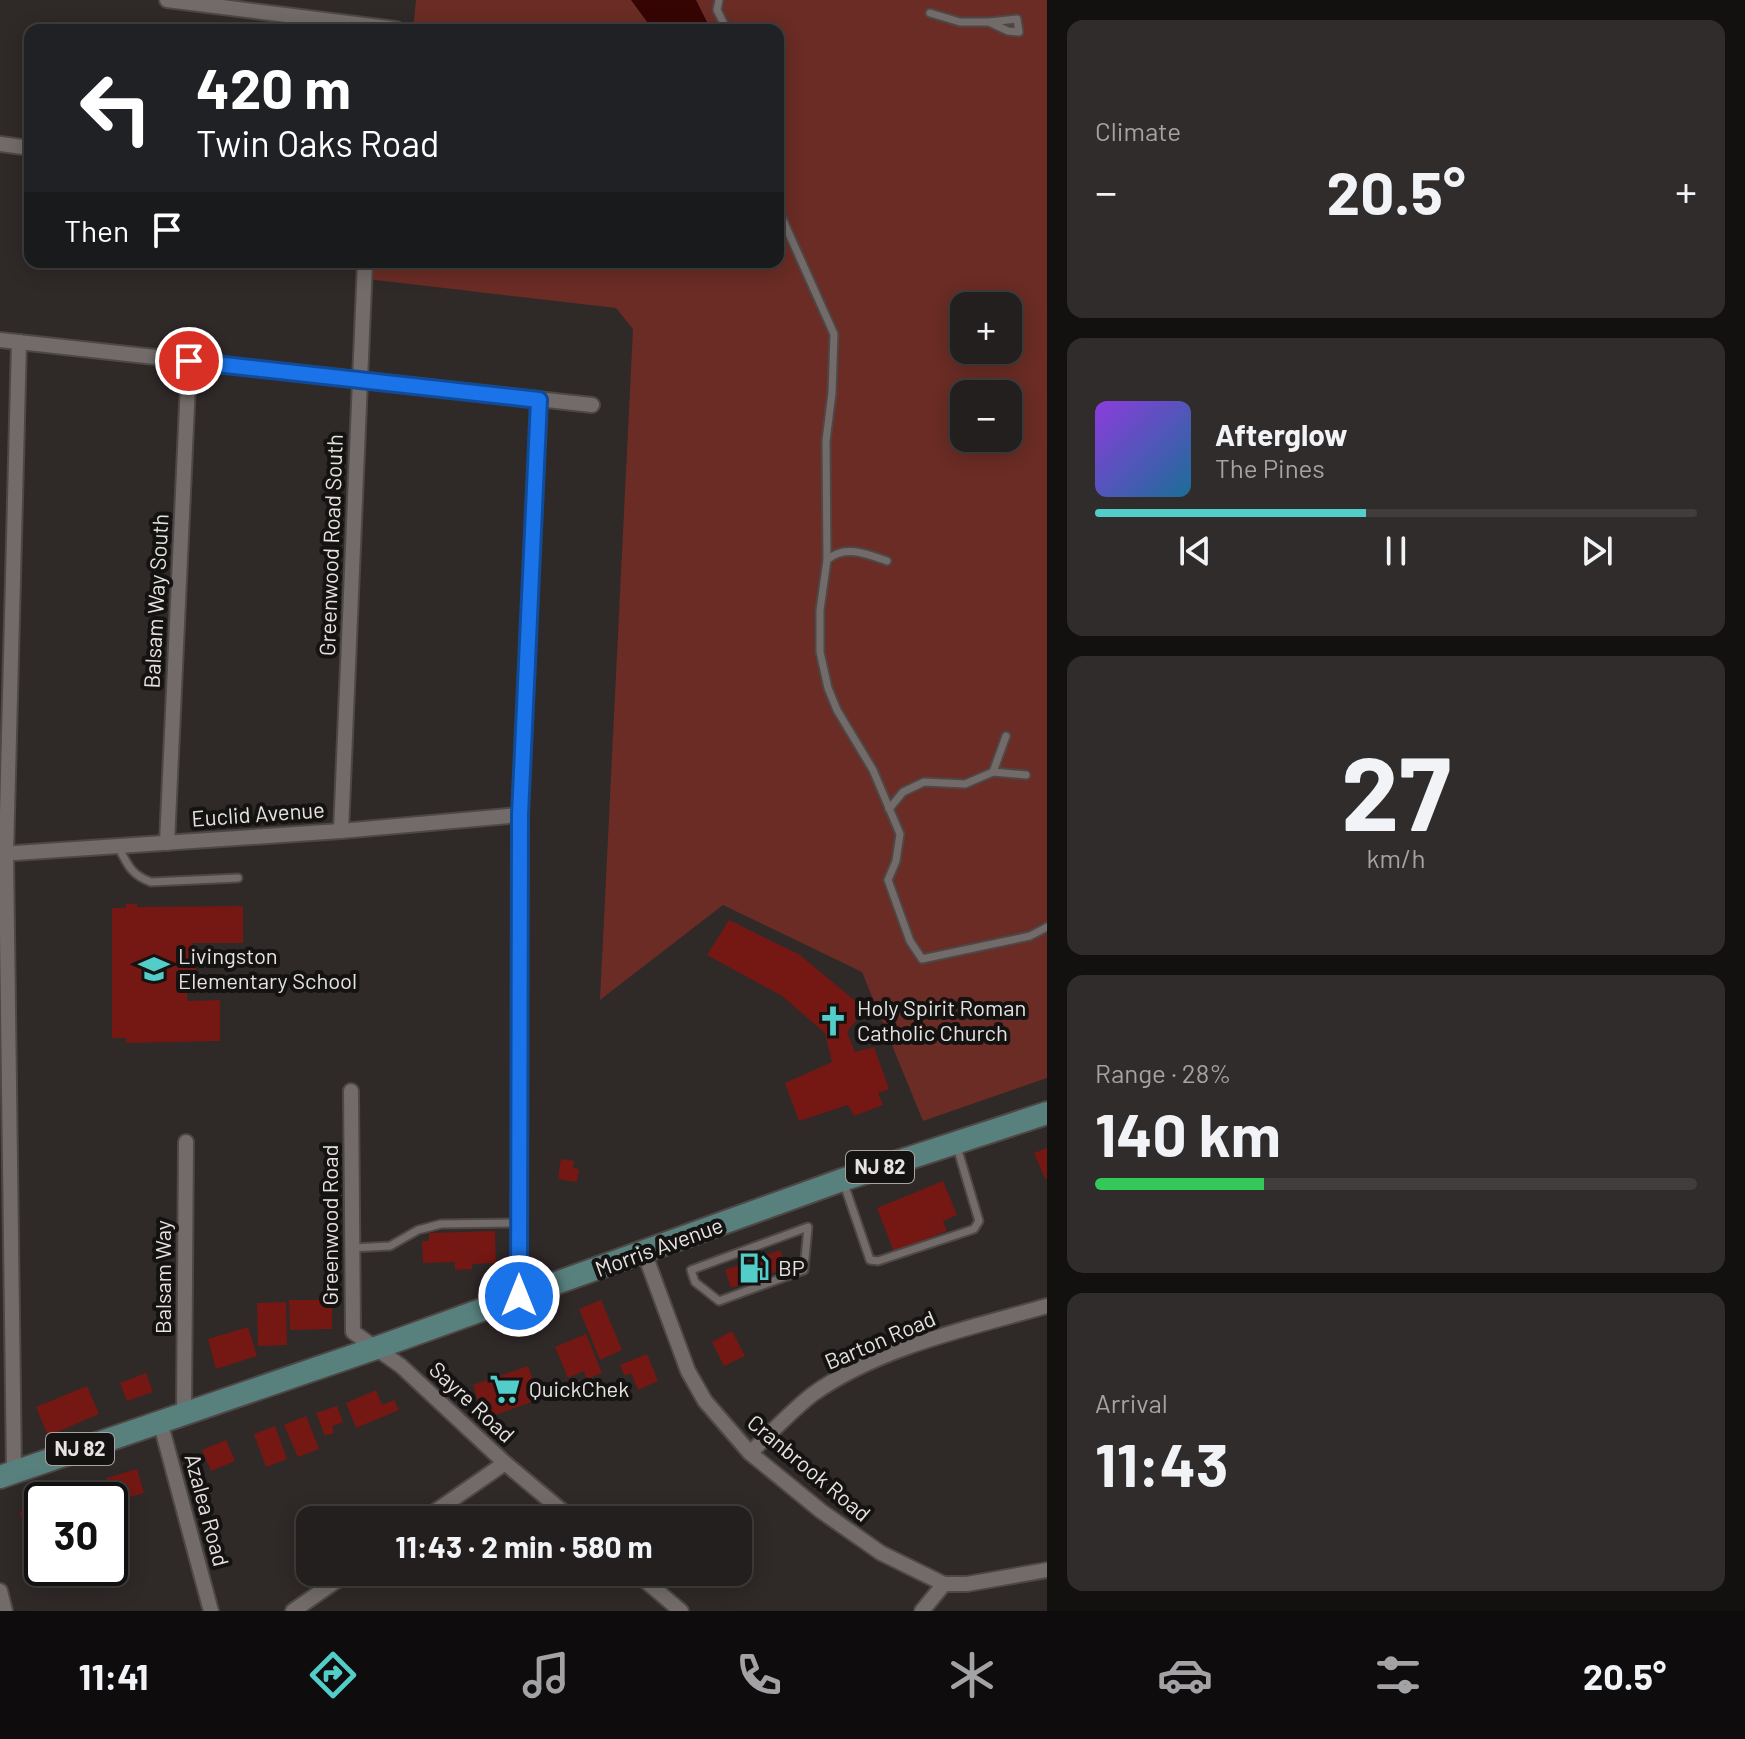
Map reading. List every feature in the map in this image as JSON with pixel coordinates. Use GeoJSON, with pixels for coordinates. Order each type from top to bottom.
{"type":"FeatureCollection","features":[{"type":"Feature","properties":{"kind":"main road","name":"Morris Avenue"},"geometry":{"type":"LineString","coordinates":[[7,1474],[376,1348],[842,1180],[1047,1113]]}},
{"type":"Feature","properties":{"kind":"street"},"geometry":{"type":"LineString","coordinates":[[167,0],[345,24]]}},
{"type":"Feature","properties":{"kind":"street"},"geometry":{"type":"LineString","coordinates":[[0,144],[24,147]]}},
{"type":"Feature","properties":{"kind":"street","name":"Greenwood Road South"},"geometry":{"type":"LineString","coordinates":[[341,831],[365,268]]}},
{"type":"Feature","properties":{"kind":"street"},"geometry":{"type":"LineString","coordinates":[[0,340],[592,405]]}},
{"type":"Feature","properties":{"kind":"street"},"geometry":{"type":"LineString","coordinates":[[7,1474],[3,854],[19,342]]}},
{"type":"Feature","properties":{"kind":"street","name":"Balsam Way South"},"geometry":{"type":"LineString","coordinates":[[167,843],[189,361]]}},
{"type":"Feature","properties":{"kind":"street"},"geometry":{"type":"LineString","coordinates":[[519,1296],[520,815],[539,400]]}},
{"type":"Feature","properties":{"kind":"street","name":"Euclid Avenue"},"geometry":{"type":"LineString","coordinates":[[3,854],[341,831],[520,815]]}},
{"type":"Feature","properties":{"kind":"street","name":"Greenwood Road"},"geometry":{"type":"LineString","coordinates":[[351,1091],[353,1332],[376,1348]]}},
{"type":"Feature","properties":{"kind":"street","name":"Balsam Way"},"geometry":{"type":"LineString","coordinates":[[184,1413],[186,1142]]}},
{"type":"Feature","properties":{"kind":"street","name":"Cranbrook Road"},"geometry":{"type":"LineString","coordinates":[[644,1252],[688,1371],[705,1401],[750,1453],[858,1539],[944,1584]]}},
{"type":"Feature","properties":{"kind":"street","name":"Barton Road"},"geometry":{"type":"LineString","coordinates":[[750,1453],[811,1396],[846,1373],[929,1340],[1047,1306]]}},
{"type":"Feature","properties":{"kind":"street","name":"Sayre Road"},"geometry":{"type":"LineString","coordinates":[[376,1348],[401,1366],[505,1463],[556,1506]]}},
{"type":"Feature","properties":{"kind":"street","name":"Azalea Road"},"geometry":{"type":"LineString","coordinates":[[160,1421],[211,1611]]}},
{"type":"Feature","properties":{"kind":"street"},"geometry":{"type":"LineString","coordinates":[[443,1506],[505,1463]]}},
{"type":"Feature","properties":{"kind":"street"},"geometry":{"type":"LineString","coordinates":[[922,1611],[944,1584],[967,1584],[1047,1570]]}},
{"type":"Feature","properties":{"kind":"street"},"geometry":{"type":"LineString","coordinates":[[293,1611],[329,1586]]}},
{"type":"Feature","properties":{"kind":"street"},"geometry":{"type":"LineString","coordinates":[[652,1586],[681,1611]]}},
{"type":"Feature","properties":{"kind":"street"},"geometry":{"type":"LineString","coordinates":[[0,1591],[5,1611]]}},
{"type":"Feature","properties":{"kind":"lane"},"geometry":{"type":"LineString","coordinates":[[719,0],[717,10],[724,24]]}},
{"type":"Feature","properties":{"kind":"lane"},"geometry":{"type":"LineString","coordinates":[[930,13],[960,22],[989,22]]}},
{"type":"Feature","properties":{"kind":"lane"},"geometry":{"type":"LineString","coordinates":[[784,222],[834,334],[832,393],[826,441],[827,560],[820,610],[820,652],[828,688],[837,710],[873,770],[900,834],[896,861],[888,880],[910,941],[922,959],[1030,936],[1047,927]]}},
{"type":"Feature","properties":{"kind":"lane"},"geometry":{"type":"LineString","coordinates":[[827,560],[835,554],[862,552],[887,561]]}},
{"type":"Feature","properties":{"kind":"lane"},"geometry":{"type":"LineString","coordinates":[[993,772],[1006,736]]}},
{"type":"Feature","properties":{"kind":"lane"},"geometry":{"type":"LineString","coordinates":[[889,809],[903,792],[924,782],[965,784],[993,772],[1026,775]]}},
{"type":"Feature","properties":{"kind":"lane"},"geometry":{"type":"LineString","coordinates":[[118,846],[130,871],[151,882],[238,878]]}},
{"type":"Feature","properties":{"kind":"lane"},"geometry":{"type":"LineString","coordinates":[[842,1180],[870,1260],[878,1261],[974,1229],[979,1221],[956,1141]]}},
{"type":"Feature","properties":{"kind":"lane"},"geometry":{"type":"LineString","coordinates":[[352,1248],[390,1246],[418,1230],[441,1224],[519,1223]]}},
{"type":"Feature","properties":{"kind":"lane"},"geometry":{"type":"LineString","coordinates":[[808,1227],[804,1270],[790,1276],[719,1301],[695,1282],[691,1270],[754,1247],[808,1227]]}},
{"type":"Feature","properties":{"kind":"shaded area"},"geometry":{"type":"Polygon","coordinates":[[[416,0],[1047,0],[1047,1078],[923,1121],[862,972],[723,905],[600,1000],[633,329],[616,308],[367,279],[367,268],[784,268],[784,24],[414,24],[416,0]]]}},
{"type":"Feature","properties":{"kind":"shaded area"},"geometry":{"type":"Polygon","coordinates":[[[631,0],[696,0],[708,24],[649,24],[631,0]]]}},
{"type":"Feature","properties":{"kind":"building","name":"Livingston Elementary School"},"geometry":{"type":"Polygon","coordinates":[[[126,904],[137,904],[137,907],[243,906],[243,943],[192,943],[192,963],[196,963],[196,976],[188,980],[187,1001],[220,1000],[220,1041],[126,1043],[126,1038],[112,1038],[112,908],[126,908],[126,904]]]}},
{"type":"Feature","properties":{"kind":"building","name":"Holy Spirit Roman Catholic Church"},"geometry":{"type":"Polygon","coordinates":[[[729,920],[800,955],[865,1009],[847,1032],[855,1052],[874,1047],[889,1089],[878,1093],[883,1105],[854,1116],[848,1105],[799,1121],[785,1083],[832,1062],[825,1033],[782,996],[707,955],[729,920]]]}},
{"type":"Feature","properties":{"kind":"building"},"geometry":{"type":"Polygon","coordinates":[[[1047,1148],[1047,1178],[1045,1179],[1034,1153],[1047,1148]]]}},
{"type":"Feature","properties":{"kind":"building"},"geometry":{"type":"Polygon","coordinates":[[[561,1159],[574,1161],[573,1168],[579,1169],[577,1182],[558,1179],[561,1159]]]}},
{"type":"Feature","properties":{"kind":"building"},"geometry":{"type":"Polygon","coordinates":[[[943,1181],[957,1215],[943,1221],[947,1231],[894,1252],[877,1208],[943,1181]]]}},
{"type":"Feature","properties":{"kind":"building"},"geometry":{"type":"Polygon","coordinates":[[[495,1231],[496,1263],[472,1264],[472,1269],[455,1270],[455,1262],[423,1263],[422,1241],[429,1241],[429,1233],[495,1231]]]}},
{"type":"Feature","properties":{"kind":"building"},"geometry":{"type":"Polygon","coordinates":[[[780,1250],[787,1268],[731,1288],[725,1270],[780,1250]]]}},
{"type":"Feature","properties":{"kind":"building"},"geometry":{"type":"Polygon","coordinates":[[[289,1300],[332,1300],[332,1329],[290,1330],[289,1300]]]}},
{"type":"Feature","properties":{"kind":"building"},"geometry":{"type":"Polygon","coordinates":[[[601,1300],[622,1350],[600,1360],[579,1309],[601,1300]]]}},
{"type":"Feature","properties":{"kind":"building"},"geometry":{"type":"Polygon","coordinates":[[[286,1302],[287,1345],[258,1346],[257,1303],[286,1302]]]}},
{"type":"Feature","properties":{"kind":"building"},"geometry":{"type":"Polygon","coordinates":[[[248,1327],[257,1356],[216,1369],[208,1339],[248,1327]]]}},
{"type":"Feature","properties":{"kind":"building"},"geometry":{"type":"Polygon","coordinates":[[[732,1331],[745,1356],[724,1366],[712,1342],[732,1331]]]}},
{"type":"Feature","properties":{"kind":"building"},"geometry":{"type":"Polygon","coordinates":[[[586,1334],[602,1373],[587,1379],[584,1371],[568,1378],[555,1347],[586,1334]]]}},
{"type":"Feature","properties":{"kind":"building"},"geometry":{"type":"Polygon","coordinates":[[[647,1354],[658,1381],[638,1390],[631,1373],[625,1376],[620,1365],[647,1354]]]}},
{"type":"Feature","properties":{"kind":"building"},"geometry":{"type":"Polygon","coordinates":[[[528,1366],[540,1399],[484,1419],[473,1385],[528,1366]]]}},
{"type":"Feature","properties":{"kind":"building"},"geometry":{"type":"Polygon","coordinates":[[[146,1373],[153,1392],[127,1401],[120,1383],[146,1373]]]}},
{"type":"Feature","properties":{"kind":"building"},"geometry":{"type":"Polygon","coordinates":[[[87,1386],[99,1414],[48,1436],[36,1407],[87,1386]]]}},
{"type":"Feature","properties":{"kind":"building"},"geometry":{"type":"Polygon","coordinates":[[[376,1390],[382,1405],[394,1400],[399,1410],[356,1428],[346,1403],[376,1390]]]}},
{"type":"Feature","properties":{"kind":"building"},"geometry":{"type":"Polygon","coordinates":[[[337,1406],[343,1422],[332,1426],[334,1433],[325,1436],[316,1413],[337,1406]]]}},
{"type":"Feature","properties":{"kind":"building"},"geometry":{"type":"Polygon","coordinates":[[[306,1416],[319,1449],[298,1457],[284,1425],[306,1416]]]}},
{"type":"Feature","properties":{"kind":"building"},"geometry":{"type":"Polygon","coordinates":[[[275,1426],[287,1459],[266,1467],[254,1434],[275,1426]]]}},
{"type":"Feature","properties":{"kind":"building"},"geometry":{"type":"Polygon","coordinates":[[[226,1440],[235,1461],[211,1471],[202,1450],[226,1440]]]}},
{"type":"Feature","properties":{"kind":"building"},"geometry":{"type":"Polygon","coordinates":[[[137,1469],[144,1493],[128,1498],[128,1482],[107,1482],[106,1478],[137,1469]]]}},
{"type":"Feature","properties":{"kind":"place","name":"Livingston Elementary School"},"geometry":{"type":"Point","coordinates":[154,969]}},
{"type":"Feature","properties":{"kind":"place","name":"Holy Spirit Roman Catholic Church"},"geometry":{"type":"Point","coordinates":[833,1021]}},
{"type":"Feature","properties":{"kind":"place","name":"BP"},"geometry":{"type":"Point","coordinates":[754,1268]}},
{"type":"Feature","properties":{"kind":"place","name":"QuickChek"},"geometry":{"type":"Point","coordinates":[505,1389]}},
{"type":"Feature","properties":{"kind":"route"},"geometry":{"type":"LineString","coordinates":[[189,361],[539,400],[520,815],[519,1296]]}}]}
